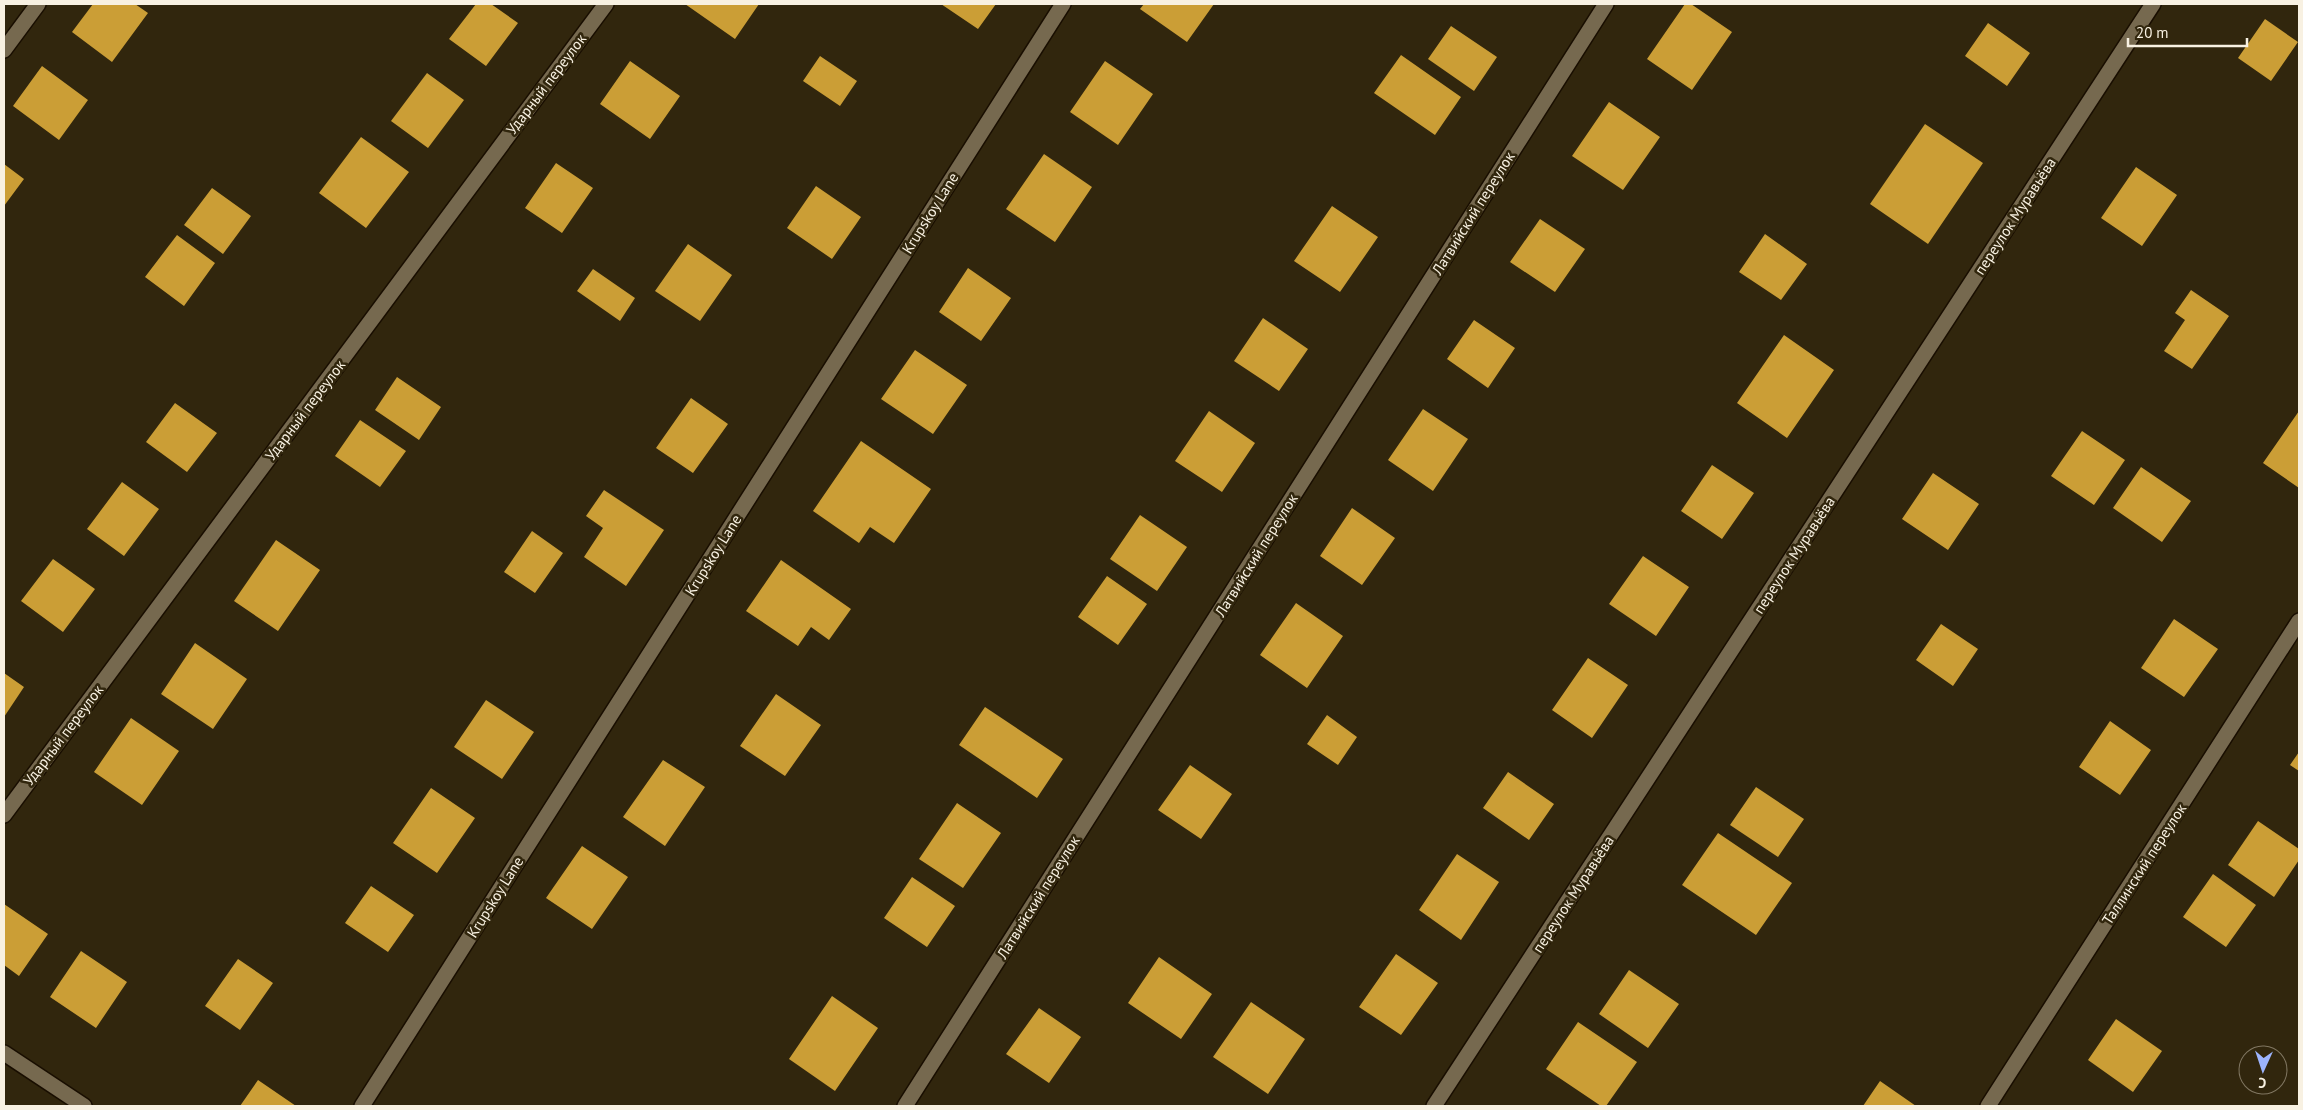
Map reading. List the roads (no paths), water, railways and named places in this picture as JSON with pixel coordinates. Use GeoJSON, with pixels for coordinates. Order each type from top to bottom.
{"type":"FeatureCollection","features":[{"type":"Feature","properties":{"kind":"street"},"geometry":{"type":"LineString","coordinates":[[4,50],[38,4]]}},
{"type":"Feature","properties":{"kind":"street","name":"Ударный переулок"},"geometry":{"type":"LineString","coordinates":[[4,815],[606,4]]}},
{"type":"Feature","properties":{"kind":"street","name":"Krupskoy Lane"},"geometry":{"type":"LineString","coordinates":[[362,1106],[1063,4]]}},
{"type":"Feature","properties":{"kind":"street","name":"Латвийский переулок"},"geometry":{"type":"LineString","coordinates":[[905,1106],[1606,4]]}},
{"type":"Feature","properties":{"kind":"street","name":"переулок Муравьёва"},"geometry":{"type":"LineString","coordinates":[[1434,1106],[2153,4]]}},
{"type":"Feature","properties":{"kind":"street","name":"Таллинский переулок"},"geometry":{"type":"LineString","coordinates":[[1988,1106],[2299,621]]}},
{"type":"Feature","properties":{"kind":"street"},"geometry":{"type":"LineString","coordinates":[[4,1053],[84,1106]]}}]}
